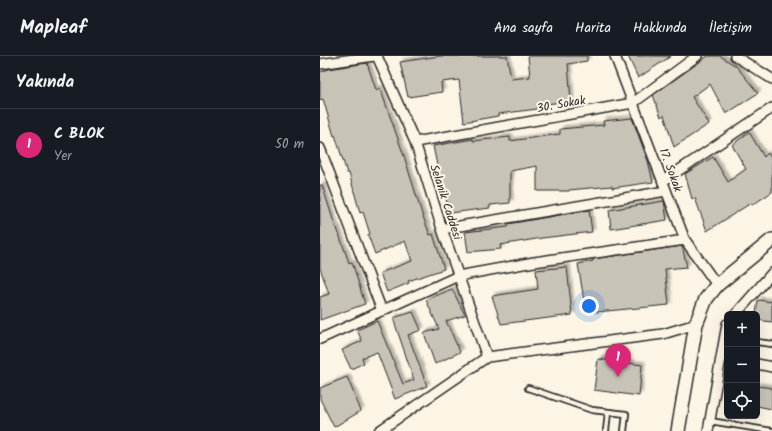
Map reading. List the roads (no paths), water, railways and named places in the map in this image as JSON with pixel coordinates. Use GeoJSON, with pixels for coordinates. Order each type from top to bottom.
{"type":"FeatureCollection","features":[{"type":"Feature","properties":{"kind":"main road"},"geometry":{"type":"LineString","coordinates":[[678,431],[696,324],[706,299],[717,285],[772,240]]}},
{"type":"Feature","properties":{"kind":"street"},"geometry":{"type":"LineString","coordinates":[[320,64],[376,56]]}},
{"type":"Feature","properties":{"kind":"street","name":"Selanik Caddesi"},"geometry":{"type":"LineString","coordinates":[[376,56],[415,142],[442,229],[488,357]]}},
{"type":"Feature","properties":{"kind":"street","name":"17. Sokak"},"geometry":{"type":"LineString","coordinates":[[615,56],[685,240],[717,285]]}},
{"type":"Feature","properties":{"kind":"street","name":"30. Sokak"},"geometry":{"type":"LineString","coordinates":[[415,142],[633,103],[697,56]]}},
{"type":"Feature","properties":{"kind":"street"},"geometry":{"type":"LineString","coordinates":[[740,58],[772,79]]}},
{"type":"Feature","properties":{"kind":"street"},"geometry":{"type":"LineString","coordinates":[[663,181],[772,108]]}},
{"type":"Feature","properties":{"kind":"street"},"geometry":{"type":"LineString","coordinates":[[320,148],[382,310]]}},
{"type":"Feature","properties":{"kind":"street"},"geometry":{"type":"LineString","coordinates":[[442,229],[666,191]]}},
{"type":"Feature","properties":{"kind":"street"},"geometry":{"type":"LineString","coordinates":[[320,339],[458,276],[534,262],[685,240]]}},
{"type":"Feature","properties":{"kind":"street"},"geometry":{"type":"LineString","coordinates":[[739,311],[772,273]]}},
{"type":"Feature","properties":{"kind":"street"},"geometry":{"type":"LineString","coordinates":[[379,431],[488,357],[663,334],[696,324]]}},
{"type":"Feature","properties":{"kind":"street"},"geometry":{"type":"LineString","coordinates":[[708,431],[724,359]]}},
{"type":"Feature","properties":{"kind":"street"},"geometry":{"type":"LineString","coordinates":[[760,365],[772,367]]}},
{"type":"Feature","properties":{"kind":"lane"},"geometry":{"type":"LineString","coordinates":[[760,342],[772,344]]}},
{"type":"Feature","properties":{"kind":"lane"},"geometry":{"type":"LineString","coordinates":[[528,388],[592,410],[626,414],[624,431]]}},
{"type":"Feature","properties":{"kind":"lane"},"geometry":{"type":"LineString","coordinates":[[606,431],[608,412]]}},
{"type":"Feature","properties":{"kind":"lane"},"geometry":{"type":"LineString","coordinates":[[710,421],[772,431]]}},
{"type":"Feature","properties":{"kind":"place","name":"C BLOK"},"geometry":{"type":"Point","coordinates":[618,377]}}]}
